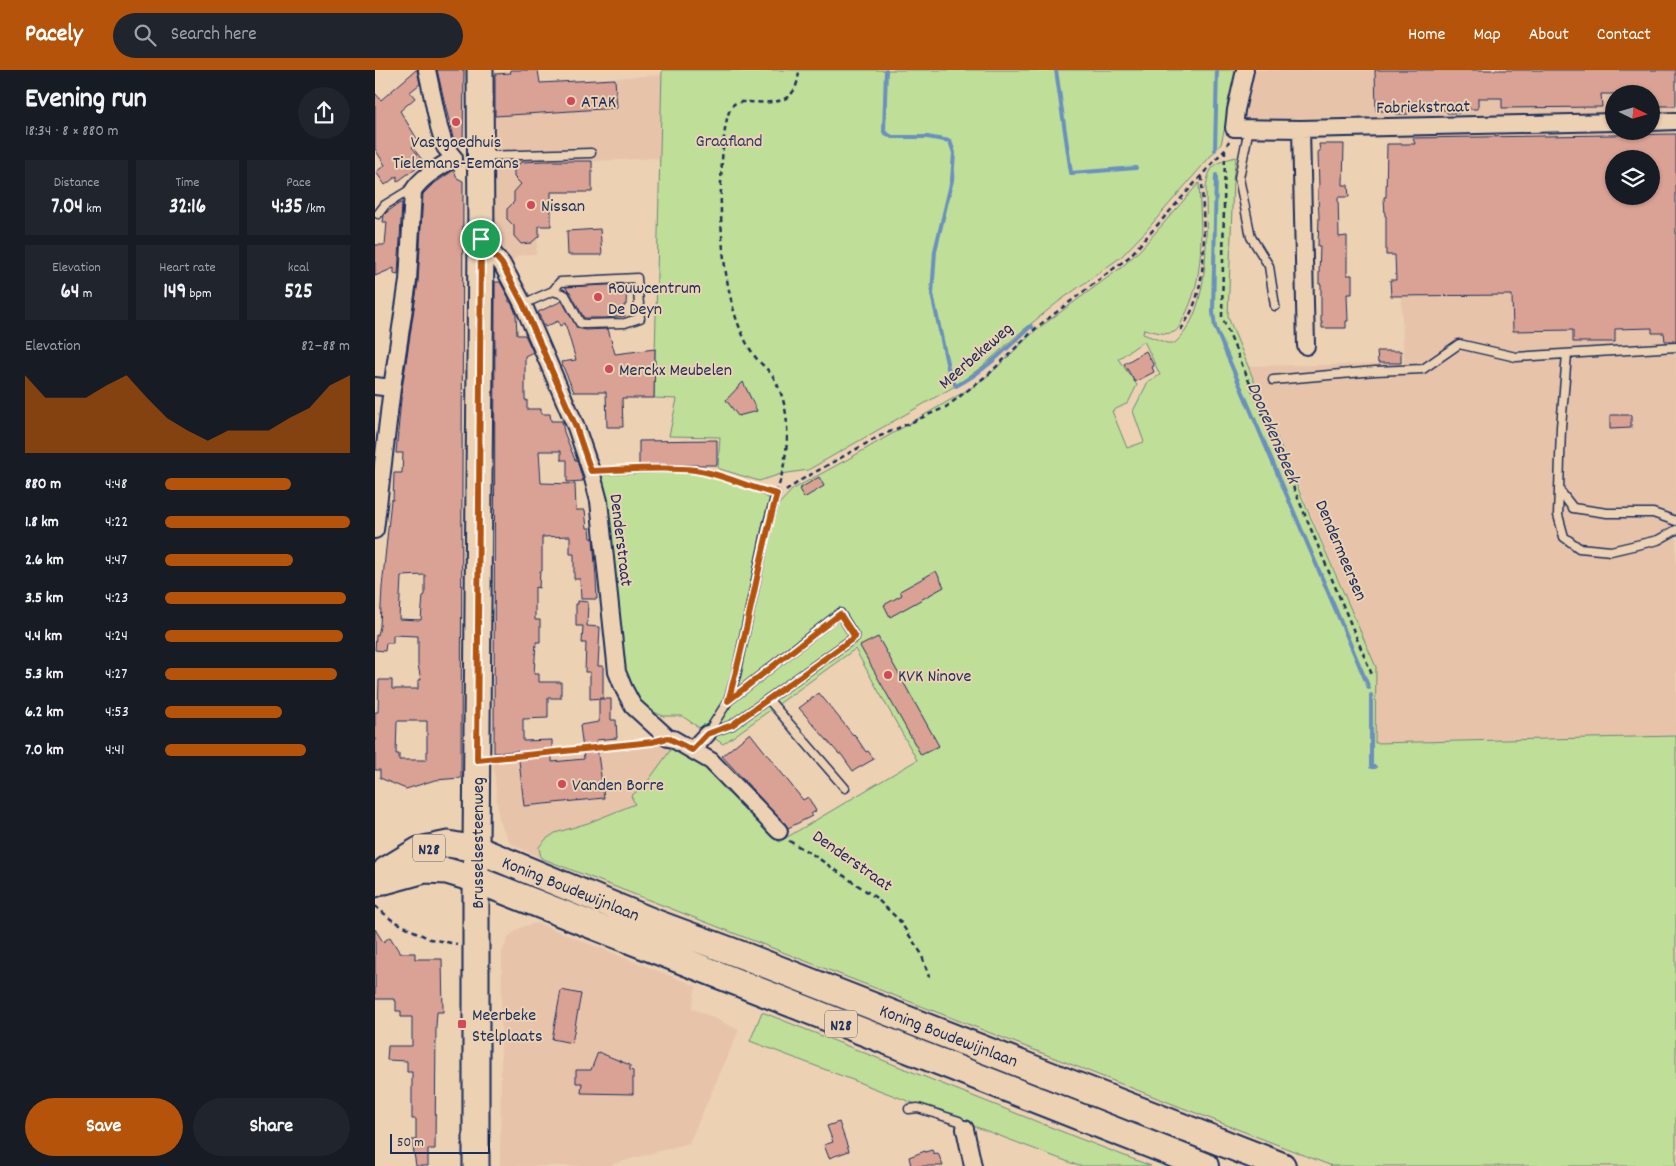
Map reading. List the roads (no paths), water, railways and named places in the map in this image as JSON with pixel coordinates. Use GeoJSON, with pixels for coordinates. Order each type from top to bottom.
{"type":"FeatureCollection","features":[{"type":"Feature","properties":{"kind":"highway","name":"Koning Boudewijnlaan"},"geometry":{"type":"LineString","coordinates":[[476,849],[658,924],[766,964],[1282,1166]]}},
{"type":"Feature","properties":{"kind":"highway","name":"Koning Boudewijnlaan"},"geometry":{"type":"LineString","coordinates":[[477,880],[1205,1166]]}},
{"type":"Feature","properties":{"kind":"main road","name":"Brusselsesteenweg"},"geometry":{"type":"LineString","coordinates":[[476,1166],[476,849],[481,239],[479,159],[480,70]]}},
{"type":"Feature","properties":{"kind":"main road","name":"N28"},"geometry":{"type":"LineString","coordinates":[[375,884],[387,870],[419,850],[448,844],[476,849]]}},
{"type":"Feature","properties":{"kind":"main road","name":"N28"},"geometry":{"type":"LineString","coordinates":[[375,884],[425,870],[447,871],[477,880]]}},
{"type":"Feature","properties":{"kind":"street"},"geometry":{"type":"LineString","coordinates":[[427,70],[439,127],[445,146],[454,158]]}},
{"type":"Feature","properties":{"kind":"street"},"geometry":{"type":"LineString","coordinates":[[1242,128],[1236,110],[1245,70]]}},
{"type":"Feature","properties":{"kind":"street"},"geometry":{"type":"LineString","coordinates":[[1660,122],[1676,121]]}},
{"type":"Feature","properties":{"kind":"street","name":"Fabriekstraat"},"geometry":{"type":"LineString","coordinates":[[1242,128],[1301,129],[1605,122]]}},
{"type":"Feature","properties":{"kind":"street"},"geometry":{"type":"LineString","coordinates":[[1301,129],[1306,346]]}},
{"type":"Feature","properties":{"kind":"street"},"geometry":{"type":"LineString","coordinates":[[375,530],[392,388],[408,281],[413,191],[416,185],[437,168],[454,158],[479,159]]}},
{"type":"Feature","properties":{"kind":"street","name":"Denderstraat"},"geometry":{"type":"LineString","coordinates":[[481,239],[502,264],[523,304],[576,427],[591,471],[599,500],[617,672],[624,689],[633,706],[668,738],[711,761],[779,831]]}},
{"type":"Feature","properties":{"kind":"street"},"geometry":{"type":"LineString","coordinates":[[375,386],[392,388]]}},
{"type":"Feature","properties":{"kind":"street"},"geometry":{"type":"LineString","coordinates":[[692,750],[707,734]]}},
{"type":"Feature","properties":{"kind":"street"},"geometry":{"type":"LineString","coordinates":[[965,1129],[973,1166]]}},
{"type":"Feature","properties":{"kind":"lane"},"geometry":{"type":"LineString","coordinates":[[1242,128],[1239,178],[1251,237],[1269,266],[1275,306]]}},
{"type":"Feature","properties":{"kind":"lane"},"geometry":{"type":"LineString","coordinates":[[479,159],[591,153]]}},
{"type":"Feature","properties":{"kind":"lane"},"geometry":{"type":"LineString","coordinates":[[378,214],[385,205],[416,185]]}},
{"type":"Feature","properties":{"kind":"lane"},"geometry":{"type":"LineString","coordinates":[[523,304],[553,291],[560,282],[637,278],[640,318],[625,324],[580,323],[565,295],[553,291]]}},
{"type":"Feature","properties":{"kind":"lane"},"geometry":{"type":"LineString","coordinates":[[1273,380],[1375,371],[1423,369],[1459,344],[1515,357],[1676,347]]}},
{"type":"Feature","properties":{"kind":"lane"},"geometry":{"type":"LineString","coordinates":[[1567,354],[1561,427],[1558,515],[1564,537],[1579,548],[1611,550],[1658,540],[1676,530]]}},
{"type":"Feature","properties":{"kind":"lane"},"geometry":{"type":"LineString","coordinates":[[1559,490],[1573,508],[1607,513],[1653,513],[1676,521]]}},
{"type":"Feature","properties":{"kind":"lane"},"geometry":{"type":"LineString","coordinates":[[707,734],[728,701],[736,675],[777,494]]}},
{"type":"Feature","properties":{"kind":"lane"},"geometry":{"type":"LineString","coordinates":[[707,734],[732,725],[855,637],[840,614],[728,701]]}},
{"type":"Feature","properties":{"kind":"lane"},"geometry":{"type":"LineString","coordinates":[[768,699],[845,788]]}},
{"type":"Feature","properties":{"kind":"lane"},"geometry":{"type":"LineString","coordinates":[[909,1109],[918,1108],[959,1121],[965,1129]]}},
{"type":"Feature","properties":{"kind":"waterway"},"geometry":{"type":"LineString","coordinates":[[886,70],[884,132],[892,137],[927,137],[950,141],[954,153],[952,180],[935,251],[932,294],[950,377],[956,386],[986,366],[1032,327]]}},
{"type":"Feature","properties":{"kind":"waterway"},"geometry":{"type":"LineString","coordinates":[[1056,70],[1071,173],[1136,168]]}},
{"type":"Feature","properties":{"kind":"waterway","name":"Doorekensbeek"},"geometry":{"type":"LineString","coordinates":[[1215,150],[1217,70]]}},
{"type":"Feature","properties":{"kind":"waterway","name":"Doorekensbeek"},"geometry":{"type":"LineString","coordinates":[[1216,175],[1213,312],[1215,327],[1369,688]]}},
{"type":"Feature","properties":{"kind":"waterway","name":"Doorekensbeek"},"geometry":{"type":"LineString","coordinates":[[1371,695],[1371,767],[1375,767]]}},
{"type":"Feature","properties":{"kind":"place","name":"ATAK"},"geometry":{"type":"Point","coordinates":[571,101]}},
{"type":"Feature","properties":{"kind":"place","name":"Vastgoedhuis Tielemans-Eemans"},"geometry":{"type":"Point","coordinates":[456,122]}},
{"type":"Feature","properties":{"kind":"place","name":"Nissan"},"geometry":{"type":"Point","coordinates":[531,205]}},
{"type":"Feature","properties":{"kind":"place","name":"Rouwcentrum De Deyn"},"geometry":{"type":"Point","coordinates":[598,297]}},
{"type":"Feature","properties":{"kind":"place","name":"Merckx Meubelen"},"geometry":{"type":"Point","coordinates":[609,369]}},
{"type":"Feature","properties":{"kind":"place","name":"KVK Ninove"},"geometry":{"type":"Point","coordinates":[888,675]}},
{"type":"Feature","properties":{"kind":"place","name":"Vanden Borre"},"geometry":{"type":"Point","coordinates":[562,784]}},
{"type":"Feature","properties":{"kind":"place","name":"Meerbeke Stelplaats"},"geometry":{"type":"Point","coordinates":[462,1024]}},
{"type":"Feature","properties":{"kind":"park label","name":"Graafland"},"geometry":{"type":"Point","coordinates":[729,140]}}]}
